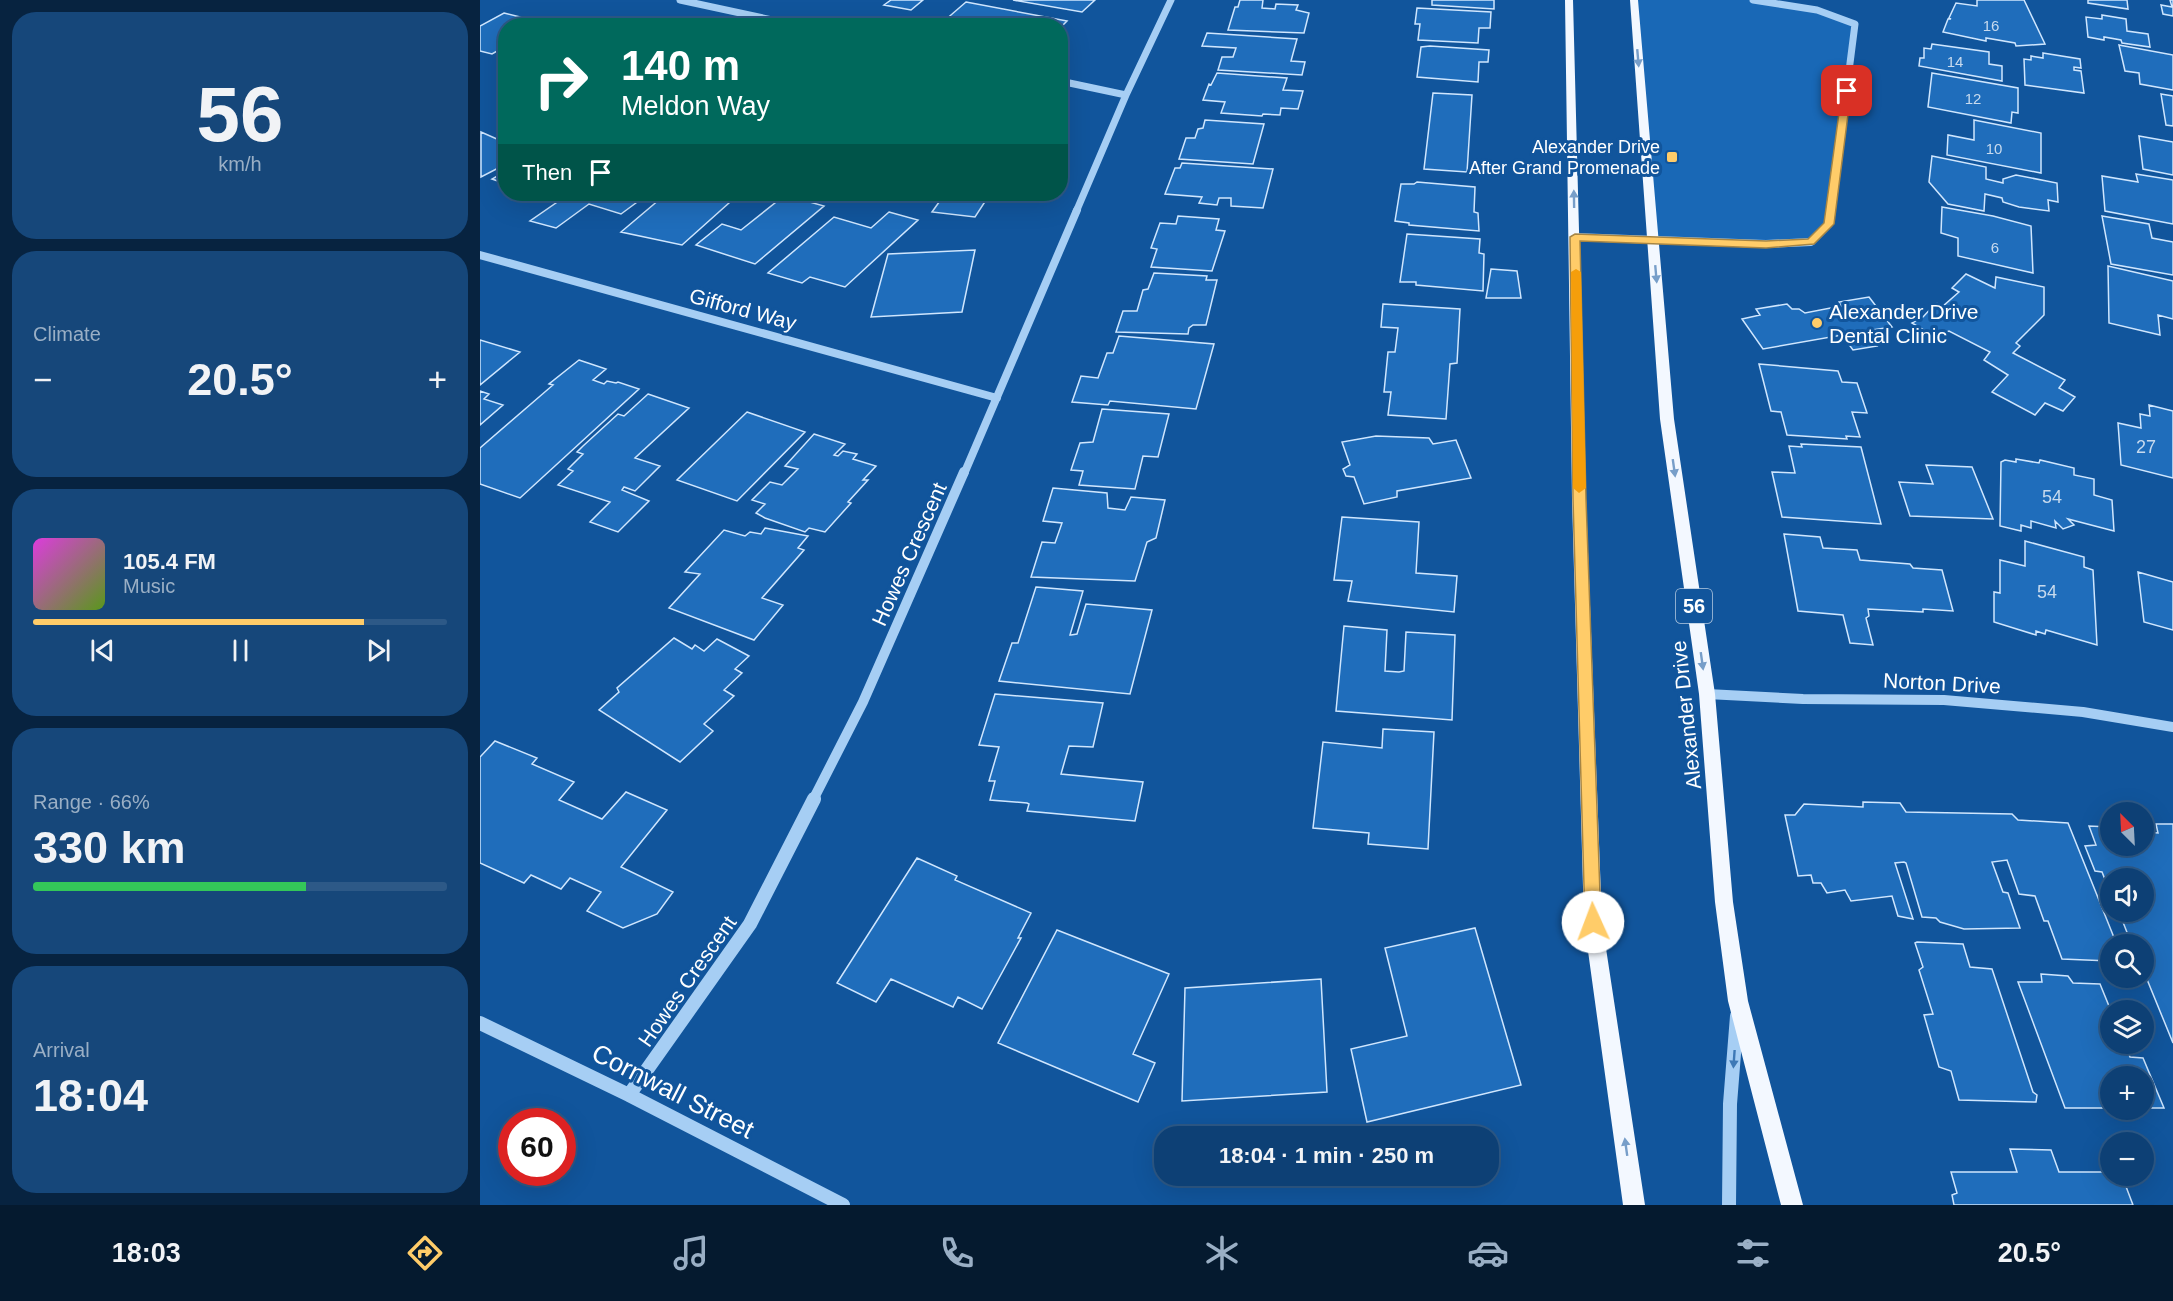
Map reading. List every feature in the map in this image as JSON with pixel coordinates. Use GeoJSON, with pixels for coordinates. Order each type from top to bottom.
{"type":"FeatureCollection","features":[{"type":"Feature","properties":{"kind":"main road"},"geometry":{"type":"LineString","coordinates":[[1569,0],[1579,499],[1593,922],[1634,1205]]}},
{"type":"Feature","properties":{"kind":"main road","name":"Alexander Drive"},"geometry":{"type":"LineString","coordinates":[[1634,0],[1667,419],[1707,694],[1724,902],[1738,1001],[1792,1205]]}},
{"type":"Feature","properties":{"kind":"street"},"geometry":{"type":"LineString","coordinates":[[680,0],[763,18]]}},
{"type":"Feature","properties":{"kind":"street","name":"Howes Crescent"},"geometry":{"type":"LineString","coordinates":[[630,1095],[750,924],[863,702],[997,398],[1126,95],[1171,0]]}},
{"type":"Feature","properties":{"kind":"street"},"geometry":{"type":"LineString","coordinates":[[1575,237],[1766,244],[1811,242],[1829,224],[1856,24],[1817,10],[1753,0]]}},
{"type":"Feature","properties":{"kind":"street"},"geometry":{"type":"LineString","coordinates":[[1068,83],[1126,95]]}},
{"type":"Feature","properties":{"kind":"street","name":"Gifford Way"},"geometry":{"type":"LineString","coordinates":[[480,255],[997,398]]}},
{"type":"Feature","properties":{"kind":"street","name":"Norton Drive"},"geometry":{"type":"LineString","coordinates":[[1707,694],[1803,699],[1944,700],[2083,712],[2173,727]]}},
{"type":"Feature","properties":{"kind":"street"},"geometry":{"type":"LineString","coordinates":[[1729,1205],[1731,1104],[1738,1001]]}},
{"type":"Feature","properties":{"kind":"street","name":"Cornwall Street"},"geometry":{"type":"LineString","coordinates":[[480,1023],[630,1095],[843,1205]]}},
{"type":"Feature","properties":{"kind":"shaded area"},"geometry":{"type":"Polygon","coordinates":[[[1634,0],[1753,0],[1817,10],[1855,24],[1829,224],[1811,242],[1653,239],[1634,0]]]}},
{"type":"Feature","properties":{"kind":"building"},"geometry":{"type":"Polygon","coordinates":[[[891,0],[923,0],[911,10],[884,5],[891,0]]]}},
{"type":"Feature","properties":{"kind":"building"},"geometry":{"type":"Polygon","coordinates":[[[1013,0],[1095,0],[1082,12],[1013,0]]]}},
{"type":"Feature","properties":{"kind":"building"},"geometry":{"type":"Polygon","coordinates":[[[1240,0],[1263,0],[1262,8],[1275,9],[1276,4],[1298,5],[1296,10],[1309,13],[1304,33],[1228,30],[1235,7],[1238,7],[1240,0]]]}},
{"type":"Feature","properties":{"kind":"building"},"geometry":{"type":"Polygon","coordinates":[[[1432,0],[1494,0],[1494,9],[1432,5],[1432,0]]]}},
{"type":"Feature","properties":{"kind":"building"},"geometry":{"type":"Polygon","coordinates":[[[1977,0],[2024,0],[2045,44],[2016,46],[2015,43],[1986,38],[1986,41],[1943,32],[1948,19],[1951,19],[1949,18],[1956,3],[1977,6],[1977,0]]]}},
{"type":"Feature","properties":{"kind":"building"},"geometry":{"type":"Polygon","coordinates":[[[2088,0],[2127,0],[2128,9],[2088,3],[2088,0]]]}},
{"type":"Feature","properties":{"kind":"building"},"geometry":{"type":"Polygon","coordinates":[[[2170,0],[2173,0],[2173,16],[2163,14],[2161,5],[2172,7],[2170,0]]]}},
{"type":"Feature","properties":{"kind":"building"},"geometry":{"type":"Polygon","coordinates":[[[966,2],[1051,18],[947,18],[966,2]]]}},
{"type":"Feature","properties":{"kind":"building"},"geometry":{"type":"Polygon","coordinates":[[[1417,8],[1491,12],[1490,28],[1479,28],[1478,43],[1418,40],[1420,24],[1415,24],[1417,8]]]}},
{"type":"Feature","properties":{"kind":"building"},"geometry":{"type":"Polygon","coordinates":[[[504,13],[524,18],[498,18],[498,51],[492,54],[480,51],[480,26],[504,13]]]}},
{"type":"Feature","properties":{"kind":"building"},"geometry":{"type":"Polygon","coordinates":[[[2102,15],[2126,19],[2127,31],[2148,34],[2150,47],[2122,43],[2121,40],[2104,37],[2104,40],[2088,37],[2086,17],[2102,19],[2102,15]]]}},
{"type":"Feature","properties":{"kind":"building"},"geometry":{"type":"Polygon","coordinates":[[[1207,33],[1297,39],[1291,61],[1305,62],[1302,75],[1218,70],[1222,57],[1233,57],[1236,48],[1202,46],[1207,33]]]}},
{"type":"Feature","properties":{"kind":"building"},"geometry":{"type":"Polygon","coordinates":[[[1932,44],[1989,52],[1989,64],[2002,66],[2002,81],[1919,66],[1920,58],[1924,58],[1924,48],[1931,49],[1932,44]]]}},
{"type":"Feature","properties":{"kind":"building"},"geometry":{"type":"Polygon","coordinates":[[[2119,45],[2173,55],[2173,90],[2140,84],[2139,73],[2125,71],[2119,45]]]}},
{"type":"Feature","properties":{"kind":"building"},"geometry":{"type":"Polygon","coordinates":[[[1421,47],[1489,50],[1488,62],[1479,62],[1478,82],[1417,77],[1421,47]]]}},
{"type":"Feature","properties":{"kind":"building"},"geometry":{"type":"Polygon","coordinates":[[[2043,53],[2080,59],[2081,68],[2074,67],[2074,70],[2081,71],[2084,93],[2025,85],[2024,59],[2031,60],[2031,56],[2043,58],[2043,53]]]}},
{"type":"Feature","properties":{"kind":"building"},"geometry":{"type":"Polygon","coordinates":[[[1217,73],[1287,78],[1283,90],[1303,91],[1298,109],[1281,108],[1280,115],[1263,114],[1262,116],[1221,113],[1225,102],[1203,100],[1209,84],[1211,85],[1217,73]]]}},
{"type":"Feature","properties":{"kind":"building"},"geometry":{"type":"Polygon","coordinates":[[[1932,73],[2018,88],[2018,113],[2012,112],[2011,123],[1928,107],[1932,73]]]}},
{"type":"Feature","properties":{"kind":"building"},"geometry":{"type":"Polygon","coordinates":[[[1433,93],[1472,95],[1467,172],[1424,169],[1433,93]]]}},
{"type":"Feature","properties":{"kind":"building"},"geometry":{"type":"Polygon","coordinates":[[[2161,94],[2173,96],[2173,126],[2166,125],[2161,94]]]}},
{"type":"Feature","properties":{"kind":"building"},"geometry":{"type":"Polygon","coordinates":[[[1205,120],[1264,124],[1253,164],[1179,159],[1186,138],[1195,138],[1198,129],[1203,128],[1205,120]]]}},
{"type":"Feature","properties":{"kind":"building"},"geometry":{"type":"Polygon","coordinates":[[[1974,120],[2041,133],[2041,173],[1947,155],[1948,135],[1974,140],[1974,120]]]}},
{"type":"Feature","properties":{"kind":"building"},"geometry":{"type":"Polygon","coordinates":[[[481,132],[498,139],[498,168],[481,177],[481,132]]]}},
{"type":"Feature","properties":{"kind":"building"},"geometry":{"type":"Polygon","coordinates":[[[2139,136],[2173,142],[2173,175],[2143,169],[2139,136]]]}},
{"type":"Feature","properties":{"kind":"building"},"geometry":{"type":"Polygon","coordinates":[[[1932,156],[1986,167],[1986,179],[2003,183],[2003,179],[2016,175],[2057,183],[2058,202],[2048,200],[2049,211],[2019,207],[2003,202],[2002,198],[1985,194],[1984,211],[1948,204],[1929,182],[1932,156]]]}},
{"type":"Feature","properties":{"kind":"building"},"geometry":{"type":"Polygon","coordinates":[[[1182,163],[1273,169],[1263,208],[1231,206],[1231,198],[1219,198],[1217,205],[1199,203],[1202,197],[1165,194],[1175,168],[1180,168],[1182,163]]]}},
{"type":"Feature","properties":{"kind":"building"},"geometry":{"type":"Polygon","coordinates":[[[2136,174],[2173,180],[2173,224],[2105,211],[2102,176],[2138,182],[2136,174]]]}},
{"type":"Feature","properties":{"kind":"building"},"geometry":{"type":"Polygon","coordinates":[[[1417,182],[1475,187],[1474,212],[1478,213],[1479,231],[1409,225],[1409,223],[1395,221],[1401,184],[1417,182]]]}},
{"type":"Feature","properties":{"kind":"building"},"geometry":{"type":"Polygon","coordinates":[[[559,201],[639,201],[621,214],[589,204],[556,228],[530,221],[559,201]]]}},
{"type":"Feature","properties":{"kind":"building"},"geometry":{"type":"Polygon","coordinates":[[[658,201],[731,201],[682,245],[621,232],[658,201]]]}},
{"type":"Feature","properties":{"kind":"building"},"geometry":{"type":"Polygon","coordinates":[[[777,201],[806,201],[824,206],[755,264],[696,245],[722,224],[741,230],[777,201]]]}},
{"type":"Feature","properties":{"kind":"building"},"geometry":{"type":"Polygon","coordinates":[[[940,201],[985,201],[975,217],[932,212],[940,201]]]}},
{"type":"Feature","properties":{"kind":"building"},"geometry":{"type":"Polygon","coordinates":[[[1942,207],[1993,216],[2031,226],[2033,273],[1958,256],[1958,238],[1941,233],[1942,207]]]}},
{"type":"Feature","properties":{"kind":"building"},"geometry":{"type":"Polygon","coordinates":[[[889,212],[918,220],[845,287],[810,277],[802,283],[768,273],[834,217],[871,228],[889,212]]]}},
{"type":"Feature","properties":{"kind":"building"},"geometry":{"type":"Polygon","coordinates":[[[1178,216],[1219,219],[1216,230],[1225,231],[1212,271],[1151,267],[1157,249],[1151,248],[1160,223],[1176,224],[1178,216]]]}},
{"type":"Feature","properties":{"kind":"building"},"geometry":{"type":"Polygon","coordinates":[[[2102,216],[2149,224],[2152,238],[2173,242],[2173,275],[2111,264],[2102,216]]]}},
{"type":"Feature","properties":{"kind":"building"},"geometry":{"type":"Polygon","coordinates":[[[1407,234],[1480,239],[1479,253],[1484,254],[1483,291],[1400,282],[1407,234]]]}},
{"type":"Feature","properties":{"kind":"building"},"geometry":{"type":"Polygon","coordinates":[[[975,250],[962,312],[871,317],[888,254],[975,250]]]}},
{"type":"Feature","properties":{"kind":"building"},"geometry":{"type":"Polygon","coordinates":[[[2108,266],[2173,281],[2173,319],[2158,315],[2160,335],[2109,323],[2108,266]]]}},
{"type":"Feature","properties":{"kind":"building"},"geometry":{"type":"Polygon","coordinates":[[[1491,269],[1517,271],[1521,298],[1486,298],[1491,269]]]}},
{"type":"Feature","properties":{"kind":"building"},"geometry":{"type":"Polygon","coordinates":[[[1154,273],[1207,276],[1206,280],[1217,280],[1206,325],[1193,325],[1189,328],[1188,334],[1116,332],[1123,311],[1137,311],[1143,290],[1148,289],[1154,273]]]}},
{"type":"Feature","properties":{"kind":"building"},"geometry":{"type":"Polygon","coordinates":[[[1966,274],[1995,288],[1996,277],[2044,287],[2044,315],[2016,343],[2020,346],[2013,353],[2065,380],[2059,388],[2075,397],[2063,411],[2045,403],[2035,415],[1992,392],[2008,375],[1984,360],[1990,352],[1949,331],[1935,337],[1912,323],[1923,317],[1936,303],[1943,306],[1959,292],[1952,288],[1966,274]]]}},
{"type":"Feature","properties":{"kind":"building","name":"Alexander Drive Dental Clinic"},"geometry":{"type":"Polygon","coordinates":[[[1869,297],[1892,327],[1865,331],[1877,346],[1853,350],[1842,335],[1763,349],[1742,319],[1760,315],[1756,309],[1787,304],[1792,309],[1799,309],[1805,313],[1841,306],[1839,302],[1869,297]]]}},
{"type":"Feature","properties":{"kind":"building"},"geometry":{"type":"Polygon","coordinates":[[[1383,304],[1460,309],[1457,363],[1450,364],[1446,419],[1388,415],[1391,392],[1384,392],[1388,352],[1395,352],[1398,328],[1381,327],[1383,304]]]}},
{"type":"Feature","properties":{"kind":"building"},"geometry":{"type":"Polygon","coordinates":[[[1119,336],[1214,344],[1196,409],[1110,401],[1108,405],[1072,402],[1081,376],[1098,378],[1107,353],[1113,353],[1119,336]]]}},
{"type":"Feature","properties":{"kind":"building"},"geometry":{"type":"Polygon","coordinates":[[[480,340],[520,352],[480,385],[480,340]]]}},
{"type":"Feature","properties":{"kind":"building"},"geometry":{"type":"Polygon","coordinates":[[[579,360],[606,369],[593,380],[604,384],[607,381],[618,382],[639,389],[520,498],[480,484],[480,448],[553,385],[549,384],[579,360]]]}},
{"type":"Feature","properties":{"kind":"building"},"geometry":{"type":"Polygon","coordinates":[[[1759,364],[1838,371],[1842,382],[1857,383],[1867,413],[1852,412],[1860,437],[1846,436],[1847,439],[1787,435],[1781,412],[1771,411],[1759,364]]]}},
{"type":"Feature","properties":{"kind":"building"},"geometry":{"type":"Polygon","coordinates":[[[480,391],[489,394],[484,399],[503,405],[480,425],[480,391]]]}},
{"type":"Feature","properties":{"kind":"building"},"geometry":{"type":"Polygon","coordinates":[[[648,394],[689,408],[635,458],[660,466],[635,491],[624,487],[622,490],[649,501],[618,532],[590,522],[610,502],[558,485],[573,471],[568,469],[583,454],[577,452],[618,414],[624,416],[648,394]]]}},
{"type":"Feature","properties":{"kind":"building"},"geometry":{"type":"Polygon","coordinates":[[[2149,405],[2173,411],[2173,478],[2121,465],[2118,423],[2141,428],[2140,414],[2150,416],[2149,405]]]}},
{"type":"Feature","properties":{"kind":"building"},"geometry":{"type":"Polygon","coordinates":[[[1102,409],[1169,414],[1158,457],[1143,456],[1135,489],[1079,485],[1083,471],[1071,470],[1080,443],[1093,442],[1102,409]]]}},
{"type":"Feature","properties":{"kind":"building"},"geometry":{"type":"Polygon","coordinates":[[[747,412],[805,432],[737,501],[677,480],[747,412]]]}},
{"type":"Feature","properties":{"kind":"building"},"geometry":{"type":"Polygon","coordinates":[[[814,434],[845,444],[834,455],[838,456],[843,451],[857,454],[853,459],[876,466],[863,480],[868,480],[848,502],[851,503],[825,532],[809,528],[805,532],[765,518],[756,513],[765,504],[752,500],[770,482],[782,485],[798,469],[785,466],[814,434]]]}},
{"type":"Feature","properties":{"kind":"building"},"geometry":{"type":"Polygon","coordinates":[[[1376,436],[1429,438],[1433,444],[1456,440],[1471,478],[1397,491],[1397,497],[1364,504],[1354,477],[1346,476],[1343,469],[1350,465],[1342,442],[1376,436]]]}},
{"type":"Feature","properties":{"kind":"building"},"geometry":{"type":"Polygon","coordinates":[[[1801,444],[1861,447],[1881,524],[1782,517],[1772,472],[1795,473],[1789,446],[1802,447],[1801,444]]]}},
{"type":"Feature","properties":{"kind":"building"},"geometry":{"type":"Polygon","coordinates":[[[2016,459],[2039,463],[2040,460],[2074,468],[2074,475],[2094,479],[2094,495],[2112,500],[2114,531],[2068,519],[2074,525],[2063,529],[2055,521],[2056,528],[2031,521],[2031,528],[2021,525],[2021,531],[2000,526],[2001,462],[2005,460],[2016,462],[2016,459]]]}},
{"type":"Feature","properties":{"kind":"building"},"geometry":{"type":"Polygon","coordinates":[[[1926,465],[1972,467],[1993,519],[1910,516],[1899,482],[1933,484],[1926,465]]]}},
{"type":"Feature","properties":{"kind":"building"},"geometry":{"type":"Polygon","coordinates":[[[1053,488],[1107,493],[1108,508],[1125,510],[1131,497],[1165,500],[1156,538],[1147,542],[1135,581],[1031,577],[1042,542],[1055,543],[1062,523],[1043,521],[1053,488]]]}},
{"type":"Feature","properties":{"kind":"building"},"geometry":{"type":"Polygon","coordinates":[[[1342,517],[1419,522],[1416,573],[1457,576],[1454,612],[1348,601],[1352,581],[1334,580],[1342,517]]]}},
{"type":"Feature","properties":{"kind":"building"},"geometry":{"type":"Polygon","coordinates":[[[765,528],[808,536],[798,548],[804,550],[762,598],[783,605],[754,640],[669,608],[700,574],[685,572],[724,530],[745,536],[750,532],[761,534],[765,528]]]}},
{"type":"Feature","properties":{"kind":"building"},"geometry":{"type":"Polygon","coordinates":[[[1784,534],[1820,537],[1823,548],[1857,550],[1860,560],[1910,564],[1913,568],[1942,570],[1953,611],[1868,609],[1869,616],[1866,618],[1873,645],[1850,643],[1843,615],[1798,611],[1784,534]]]}},
{"type":"Feature","properties":{"kind":"building"},"geometry":{"type":"Polygon","coordinates":[[[2025,541],[2084,557],[2084,567],[2093,570],[2097,645],[2046,630],[2045,634],[2036,631],[2036,635],[1994,622],[1994,592],[2000,593],[2000,560],[2025,566],[2025,541]]]}},
{"type":"Feature","properties":{"kind":"building"},"geometry":{"type":"Polygon","coordinates":[[[2138,572],[2173,582],[2173,630],[2144,622],[2138,572]]]}},
{"type":"Feature","properties":{"kind":"building"},"geometry":{"type":"Polygon","coordinates":[[[1036,587],[1083,591],[1070,635],[1077,634],[1086,604],[1152,610],[1130,694],[999,681],[1012,643],[1018,643],[1036,587]]]}},
{"type":"Feature","properties":{"kind":"building"},"geometry":{"type":"Polygon","coordinates":[[[1344,626],[1387,630],[1385,671],[1404,671],[1406,632],[1455,635],[1452,720],[1336,711],[1344,626]]]}},
{"type":"Feature","properties":{"kind":"building"},"geometry":{"type":"Polygon","coordinates":[[[674,638],[692,649],[695,645],[704,651],[717,639],[749,656],[735,669],[742,673],[724,690],[734,696],[704,724],[713,731],[680,762],[599,710],[619,692],[617,688],[674,638]]]}},
{"type":"Feature","properties":{"kind":"building"},"geometry":{"type":"Polygon","coordinates":[[[995,694],[1103,703],[1093,747],[1069,746],[1061,774],[1143,782],[1135,821],[1027,811],[1029,804],[1027,803],[990,800],[995,781],[989,781],[999,747],[979,745],[995,694]]]}},
{"type":"Feature","properties":{"kind":"building"},"geometry":{"type":"Polygon","coordinates":[[[1383,729],[1434,732],[1428,849],[1368,844],[1369,833],[1313,828],[1323,742],[1382,748],[1383,729]]]}},
{"type":"Feature","properties":{"kind":"building"},"geometry":{"type":"Polygon","coordinates":[[[495,741],[537,758],[532,764],[574,782],[559,800],[602,819],[626,792],[667,810],[621,867],[673,892],[657,914],[623,928],[587,911],[601,892],[570,878],[561,889],[531,875],[524,883],[480,863],[480,757],[495,741]]]}},
{"type":"Feature","properties":{"kind":"building"},"geometry":{"type":"Polygon","coordinates":[[[1863,802],[1900,803],[1906,812],[2012,814],[2018,820],[2068,823],[2100,903],[2100,922],[2108,922],[2113,934],[2100,934],[2100,961],[2062,959],[2048,921],[2044,921],[2035,896],[2019,894],[2007,860],[1992,862],[2003,892],[2008,893],[2020,928],[1964,929],[1940,922],[1936,918],[1922,917],[1904,862],[1895,863],[1913,919],[1898,916],[1892,896],[1851,901],[1845,890],[1827,893],[1821,883],[1813,883],[1811,875],[1798,876],[1785,815],[1795,815],[1804,804],[1863,807],[1863,802]]]}},
{"type":"Feature","properties":{"kind":"building"},"geometry":{"type":"Polygon","coordinates":[[[2156,824],[2173,824],[2173,1043],[2151,988],[2154,988],[2154,934],[2128,934],[2123,922],[2154,922],[2154,868],[2100,868],[2100,872],[2095,871],[2085,846],[2096,845],[2089,826],[2100,827],[2100,856],[2154,856],[2154,833],[2158,833],[2156,824]]]}},
{"type":"Feature","properties":{"kind":"building"},"geometry":{"type":"Polygon","coordinates":[[[917,858],[957,876],[955,880],[1031,913],[1018,938],[1021,938],[982,1009],[958,997],[953,1007],[891,979],[876,1002],[837,983],[917,858]]]}},
{"type":"Feature","properties":{"kind":"building"},"geometry":{"type":"Polygon","coordinates":[[[1475,928],[1521,1085],[1367,1122],[1351,1049],[1407,1036],[1385,948],[1475,928]]]}},
{"type":"Feature","properties":{"kind":"building"},"geometry":{"type":"Polygon","coordinates":[[[1057,930],[1169,974],[1133,1054],[1155,1063],[1138,1102],[998,1043],[1057,930]]]}},
{"type":"Feature","properties":{"kind":"building"},"geometry":{"type":"Polygon","coordinates":[[[1915,943],[1963,944],[1970,967],[1992,969],[2033,1092],[2037,1095],[2036,1102],[1959,1100],[1951,1071],[1939,1067],[1924,1015],[1933,1014],[1919,970],[1923,967],[1915,943]]]}},
{"type":"Feature","properties":{"kind":"building"},"geometry":{"type":"Polygon","coordinates":[[[2041,974],[2068,976],[2073,983],[2100,984],[2107,1000],[2100,1000],[2100,1054],[2129,1054],[2130,1057],[2143,1058],[2146,1066],[2100,1066],[2100,1108],[2065,1108],[2018,982],[2042,982],[2041,974]]]}},
{"type":"Feature","properties":{"kind":"building"},"geometry":{"type":"Polygon","coordinates":[[[1321,979],[1327,1092],[1182,1101],[1185,988],[1321,979]]]}},
{"type":"Feature","properties":{"kind":"building"},"geometry":{"type":"Polygon","coordinates":[[[2154,1084],[2164,1108],[2154,1108],[2154,1084]]]}},
{"type":"Feature","properties":{"kind":"building"},"geometry":{"type":"Polygon","coordinates":[[[2010,1149],[2051,1150],[2059,1172],[2100,1172],[2100,1186],[2126,1186],[2133,1205],[1954,1205],[1952,1195],[1957,1193],[1951,1172],[2017,1172],[2010,1149]]]}},
{"type":"Feature","properties":{"kind":"slow traffic"},"geometry":{"type":"LineString","coordinates":[[1576,272],[1579,488]]}},
{"type":"Feature","properties":{"kind":"place","name":"Alexander Drive After Grand Promenade"},"geometry":{"type":"Point","coordinates":[1672,157]}},
{"type":"Feature","properties":{"kind":"place","name":"Alexander Drive Dental Clinic"},"geometry":{"type":"Point","coordinates":[1817,323]}},
{"type":"Feature","properties":{"kind":"route"},"geometry":{"type":"LineString","coordinates":[[1593,922],[1579,499],[1575,237],[1766,244],[1811,242],[1829,224],[1847,91]]}}]}
